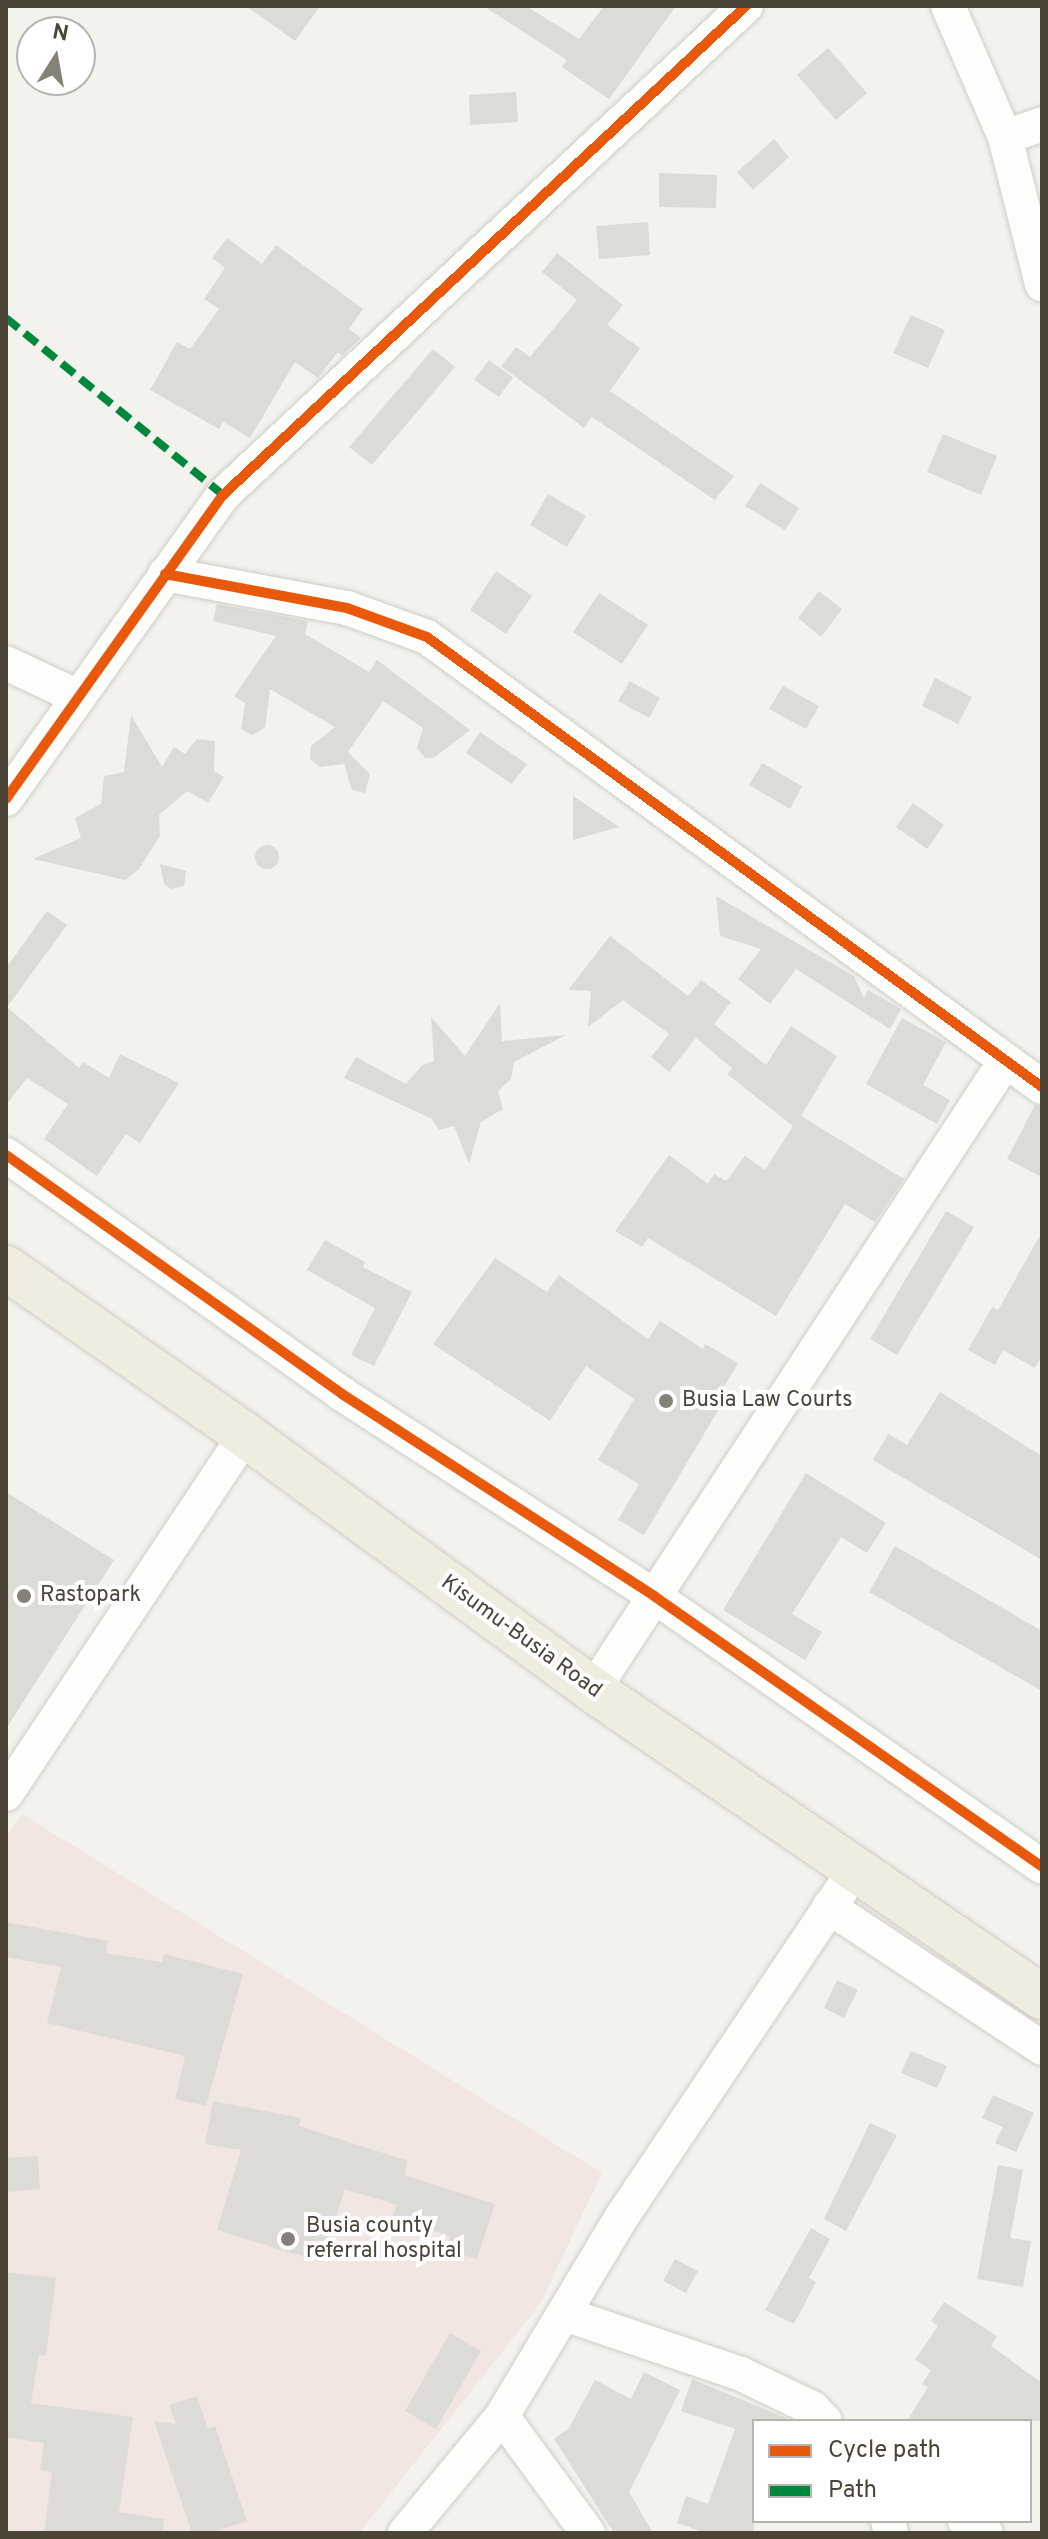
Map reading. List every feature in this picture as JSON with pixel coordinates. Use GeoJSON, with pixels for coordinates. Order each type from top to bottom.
{"type":"FeatureCollection","features":[{"type":"Feature","properties":{"kind":"highway","name":"Kisumu-Busia Road"},"geometry":{"type":"LineString","coordinates":[[6,1268],[245,1435],[593,1690],[1042,1997]]}},
{"type":"Feature","properties":{"kind":"street"},"geometry":{"type":"LineString","coordinates":[[6,799],[223,495],[746,6]]}},
{"type":"Feature","properties":{"kind":"street"},"geometry":{"type":"LineString","coordinates":[[948,6],[1005,137],[1042,284]]}},
{"type":"Feature","properties":{"kind":"street"},"geometry":{"type":"LineString","coordinates":[[1005,137],[1042,124]]}},
{"type":"Feature","properties":{"kind":"street"},"geometry":{"type":"LineString","coordinates":[[165,574],[347,608],[427,637],[1004,1063],[1042,1087]]}},
{"type":"Feature","properties":{"kind":"street"},"geometry":{"type":"LineString","coordinates":[[6,663],[78,697]]}},
{"type":"Feature","properties":{"kind":"street"},"geometry":{"type":"LineString","coordinates":[[593,1690],[1004,1063]]}},
{"type":"Feature","properties":{"kind":"street"},"geometry":{"type":"LineString","coordinates":[[6,1155],[342,1394],[654,1596],[1042,1867]]}},
{"type":"Feature","properties":{"kind":"street"},"geometry":{"type":"LineString","coordinates":[[12,1773],[245,1435]]}},
{"type":"Feature","properties":{"kind":"street"},"geometry":{"type":"LineString","coordinates":[[405,2533],[502,2416],[567,2315],[621,2218],[856,1868]]}},
{"type":"Feature","properties":{"kind":"street"},"geometry":{"type":"LineString","coordinates":[[829,1907],[1042,2048]]}},
{"type":"Feature","properties":{"kind":"street"},"geometry":{"type":"LineString","coordinates":[[567,2315],[741,2374],[812,2408],[823,2419]]}},
{"type":"Feature","properties":{"kind":"street"},"geometry":{"type":"LineString","coordinates":[[502,2416],[588,2533]]}},
{"type":"Feature","properties":{"kind":"street"},"geometry":{"type":"LineString","coordinates":[[968,2523],[986,2533]]}},
{"type":"Feature","properties":{"kind":"shaded area","name":"Busia county referral hospital"},"geometry":{"type":"Polygon","coordinates":[[[22,1814],[602,2173],[540,2304],[359,2533],[6,2533],[6,1838],[22,1814]]]}},
{"type":"Feature","properties":{"kind":"building"},"geometry":{"type":"Polygon","coordinates":[[[246,6],[320,6],[295,41],[246,6]]]}},
{"type":"Feature","properties":{"kind":"building"},"geometry":{"type":"Polygon","coordinates":[[[483,6],[526,6],[579,39],[604,6],[676,6],[609,99],[562,67],[567,60],[483,6]]]}},
{"type":"Feature","properties":{"kind":"building"},"geometry":{"type":"Polygon","coordinates":[[[828,48],[867,93],[836,120],[797,75],[828,48]]]}},
{"type":"Feature","properties":{"kind":"building"},"geometry":{"type":"Polygon","coordinates":[[[516,92],[518,122],[470,125],[469,95],[516,92]]]}},
{"type":"Feature","properties":{"kind":"building"},"geometry":{"type":"Polygon","coordinates":[[[774,139],[789,157],[753,190],[737,172],[774,139]]]}},
{"type":"Feature","properties":{"kind":"building"},"geometry":{"type":"Polygon","coordinates":[[[659,173],[717,175],[716,208],[659,207],[659,173]]]}},
{"type":"Feature","properties":{"kind":"building"},"geometry":{"type":"Polygon","coordinates":[[[648,222],[650,255],[599,259],[596,226],[648,222]]]}},
{"type":"Feature","properties":{"kind":"building"},"geometry":{"type":"Polygon","coordinates":[[[227,238],[262,264],[276,245],[363,309],[349,329],[361,338],[342,356],[338,352],[318,378],[295,362],[250,438],[223,422],[219,429],[150,390],[177,342],[190,349],[219,309],[204,299],[225,268],[212,258],[227,238]]]}},
{"type":"Feature","properties":{"kind":"building"},"geometry":{"type":"Polygon","coordinates":[[[557,253],[623,305],[607,325],[640,348],[610,391],[734,476],[715,500],[592,417],[584,428],[501,366],[516,347],[530,357],[577,300],[542,272],[557,253]]]}},
{"type":"Feature","properties":{"kind":"building"},"geometry":{"type":"Polygon","coordinates":[[[911,315],[945,330],[928,368],[893,353],[911,315]]]}},
{"type":"Feature","properties":{"kind":"building"},"geometry":{"type":"Polygon","coordinates":[[[433,349],[455,367],[372,465],[349,447],[433,349]]]}},
{"type":"Feature","properties":{"kind":"building"},"geometry":{"type":"Polygon","coordinates":[[[489,360],[513,377],[499,397],[474,380],[489,360]]]}},
{"type":"Feature","properties":{"kind":"building"},"geometry":{"type":"Polygon","coordinates":[[[943,434],[997,456],[981,495],[927,472],[943,434]]]}},
{"type":"Feature","properties":{"kind":"building"},"geometry":{"type":"Polygon","coordinates":[[[760,483],[799,508],[785,530],[745,506],[760,483]]]}},
{"type":"Feature","properties":{"kind":"building"},"geometry":{"type":"Polygon","coordinates":[[[548,494],[586,516],[567,547],[530,525],[548,494]]]}},
{"type":"Feature","properties":{"kind":"building"},"geometry":{"type":"Polygon","coordinates":[[[496,571],[532,596],[506,634],[470,610],[496,571]]]}},
{"type":"Feature","properties":{"kind":"building"},"geometry":{"type":"Polygon","coordinates":[[[819,591],[842,609],[821,637],[798,618],[819,591]]]}},
{"type":"Feature","properties":{"kind":"building"},"geometry":{"type":"Polygon","coordinates":[[[599,593],[648,625],[622,664],[573,632],[599,593]]]}},
{"type":"Feature","properties":{"kind":"building"},"geometry":{"type":"Polygon","coordinates":[[[217,604],[308,621],[305,634],[369,672],[377,660],[470,730],[435,757],[425,758],[417,748],[423,728],[383,701],[348,752],[370,774],[365,793],[352,790],[344,764],[320,767],[310,759],[311,746],[335,727],[270,689],[265,728],[252,735],[241,729],[245,703],[234,696],[276,636],[213,621],[217,604]]]}},
{"type":"Feature","properties":{"kind":"building"},"geometry":{"type":"Polygon","coordinates":[[[935,678],[972,697],[958,724],[922,706],[935,678]]]}},
{"type":"Feature","properties":{"kind":"building"},"geometry":{"type":"Polygon","coordinates":[[[630,681],[660,698],[649,718],[618,701],[630,681]]]}},
{"type":"Feature","properties":{"kind":"building"},"geometry":{"type":"Polygon","coordinates":[[[783,686],[819,706],[806,729],[769,709],[783,686]]]}},
{"type":"Feature","properties":{"kind":"building"},"geometry":{"type":"Polygon","coordinates":[[[131,715],[162,767],[174,747],[185,754],[197,739],[215,741],[214,771],[224,777],[208,803],[187,791],[159,815],[160,836],[139,869],[125,880],[33,859],[81,838],[75,818],[101,804],[104,776],[124,772],[131,715]]]}},
{"type":"Feature","properties":{"kind":"building"},"geometry":{"type":"Polygon","coordinates":[[[480,732],[527,764],[512,784],[466,753],[480,732]]]}},
{"type":"Feature","properties":{"kind":"building"},"geometry":{"type":"Polygon","coordinates":[[[762,763],[802,786],[790,809],[749,785],[762,763]]]}},
{"type":"Feature","properties":{"kind":"building"},"geometry":{"type":"Polygon","coordinates":[[[573,796],[619,827],[573,840],[573,796]]]}},
{"type":"Feature","properties":{"kind":"building"},"geometry":{"type":"Polygon","coordinates":[[[913,803],[944,825],[927,849],[896,827],[913,803]]]}},
{"type":"Feature","properties":{"kind":"building"},"geometry":{"type":"Polygon","coordinates":[[[267,845],[278,852],[279,857],[272,868],[267,869],[256,862],[255,857],[262,846],[267,845]]]}},
{"type":"Feature","properties":{"kind":"building"},"geometry":{"type":"Polygon","coordinates":[[[160,864],[186,871],[184,886],[171,889],[164,884],[160,864]]]}},
{"type":"Feature","properties":{"kind":"building"},"geometry":{"type":"Polygon","coordinates":[[[716,896],[854,976],[864,998],[868,990],[901,1009],[890,1029],[796,969],[770,1004],[738,979],[761,949],[720,936],[716,896]]]}},
{"type":"Feature","properties":{"kind":"building"},"geometry":{"type":"Polygon","coordinates":[[[47,911],[67,925],[7,1007],[79,1068],[83,1062],[109,1078],[120,1054],[179,1083],[140,1143],[126,1134],[97,1176],[44,1139],[68,1104],[27,1078],[6,1105],[6,968],[47,911]]]}},
{"type":"Feature","properties":{"kind":"building"},"geometry":{"type":"Polygon","coordinates":[[[610,936],[688,996],[701,980],[731,1002],[714,1024],[766,1065],[791,1026],[837,1056],[801,1116],[904,1179],[875,1222],[845,1204],[776,1316],[648,1238],[642,1247],[615,1231],[669,1155],[708,1184],[714,1174],[726,1181],[745,1156],[765,1170],[793,1126],[727,1074],[732,1068],[696,1038],[669,1072],[651,1057],[669,1034],[623,1000],[588,1027],[591,991],[568,990],[610,936]]]}},
{"type":"Feature","properties":{"kind":"building"},"geometry":{"type":"Polygon","coordinates":[[[500,1003],[502,1041],[566,1035],[514,1062],[511,1079],[498,1091],[503,1109],[481,1122],[469,1164],[454,1126],[439,1130],[432,1119],[344,1078],[356,1057],[406,1084],[422,1065],[434,1061],[431,1017],[465,1056],[500,1003]]]}},
{"type":"Feature","properties":{"kind":"building"},"geometry":{"type":"Polygon","coordinates":[[[902,1018],[946,1042],[923,1085],[950,1100],[937,1124],[866,1084],[902,1018]]]}},
{"type":"Feature","properties":{"kind":"building"},"geometry":{"type":"Polygon","coordinates":[[[1035,1105],[1042,1107],[1042,1177],[1007,1159],[1035,1105]]]}},
{"type":"Feature","properties":{"kind":"building"},"geometry":{"type":"Polygon","coordinates":[[[946,1211],[974,1227],[897,1355],[870,1339],[946,1211]]]}},
{"type":"Feature","properties":{"kind":"building"},"geometry":{"type":"Polygon","coordinates":[[[1042,1232],[1042,1356],[1035,1368],[1003,1350],[995,1365],[968,1350],[992,1307],[998,1310],[1042,1232]]]}},
{"type":"Feature","properties":{"kind":"building"},"geometry":{"type":"Polygon","coordinates":[[[325,1240],[365,1262],[363,1267],[412,1292],[374,1366],[351,1355],[375,1308],[307,1270],[325,1240]]]}},
{"type":"Feature","properties":{"kind":"building"},"geometry":{"type":"Polygon","coordinates":[[[495,1258],[547,1292],[559,1275],[648,1339],[660,1321],[703,1349],[705,1344],[738,1363],[720,1394],[726,1397],[644,1535],[618,1520],[639,1484],[598,1460],[634,1399],[586,1366],[550,1421],[433,1344],[495,1258]]]}},
{"type":"Feature","properties":{"kind":"building"},"geometry":{"type":"Polygon","coordinates":[[[940,1392],[1042,1456],[1042,1560],[873,1460],[888,1434],[907,1445],[940,1392]]]}},
{"type":"Feature","properties":{"kind":"building"},"geometry":{"type":"Polygon","coordinates":[[[806,1473],[886,1523],[867,1553],[841,1537],[792,1614],[822,1632],[805,1660],[723,1610],[806,1473]]]}},
{"type":"Feature","properties":{"kind":"building"},"geometry":{"type":"Polygon","coordinates":[[[6,1492],[114,1560],[6,1729],[6,1492]]]}},
{"type":"Feature","properties":{"kind":"building"},"geometry":{"type":"Polygon","coordinates":[[[895,1546],[1042,1631],[1042,1691],[869,1592],[895,1546]]]}},
{"type":"Feature","properties":{"kind":"building"},"geometry":{"type":"Polygon","coordinates":[[[6,1922],[108,1941],[106,1953],[162,1962],[164,1954],[243,1974],[206,2106],[175,2099],[185,2056],[47,2023],[61,1967],[6,1957],[6,1922]]]}},
{"type":"Feature","properties":{"kind":"building"},"geometry":{"type":"Polygon","coordinates":[[[837,1980],[858,1990],[844,2018],[824,2008],[837,1980]]]}},
{"type":"Feature","properties":{"kind":"building"},"geometry":{"type":"Polygon","coordinates":[[[911,2051],[947,2066],[937,2088],[901,2073],[911,2051]]]}},
{"type":"Feature","properties":{"kind":"building"},"geometry":{"type":"Polygon","coordinates":[[[993,2095],[1034,2113],[1016,2152],[995,2143],[1003,2127],[982,2118],[993,2095]]]}},
{"type":"Feature","properties":{"kind":"building"},"geometry":{"type":"Polygon","coordinates":[[[213,2101],[301,2118],[299,2126],[408,2161],[404,2175],[495,2204],[477,2259],[446,2249],[450,2236],[392,2218],[397,2205],[345,2189],[321,2262],[217,2230],[241,2150],[205,2144],[213,2101]]]}},
{"type":"Feature","properties":{"kind":"building"},"geometry":{"type":"Polygon","coordinates":[[[870,2123],[897,2135],[846,2231],[824,2219],[870,2123]]]}},
{"type":"Feature","properties":{"kind":"building"},"geometry":{"type":"Polygon","coordinates":[[[38,2156],[40,2189],[6,2192],[6,2158],[38,2156]]]}},
{"type":"Feature","properties":{"kind":"building"},"geometry":{"type":"Polygon","coordinates":[[[998,2165],[1023,2170],[1010,2238],[1031,2241],[1023,2287],[977,2279],[998,2165]]]}},
{"type":"Feature","properties":{"kind":"building"},"geometry":{"type":"Polygon","coordinates":[[[811,2228],[830,2239],[809,2278],[816,2282],[794,2324],[765,2310],[811,2228]]]}},
{"type":"Feature","properties":{"kind":"building"},"geometry":{"type":"Polygon","coordinates":[[[675,2259],[698,2271],[686,2293],[663,2281],[675,2259]]]}},
{"type":"Feature","properties":{"kind":"building"},"geometry":{"type":"Polygon","coordinates":[[[6,2272],[56,2278],[46,2356],[39,2355],[31,2403],[133,2417],[119,2512],[164,2519],[163,2533],[44,2533],[52,2472],[40,2470],[44,2443],[6,2437],[6,2272]]]}},
{"type":"Feature","properties":{"kind":"building"},"geometry":{"type":"Polygon","coordinates":[[[944,2302],[997,2336],[991,2346],[1042,2383],[1042,2421],[908,2419],[928,2387],[922,2384],[931,2370],[915,2360],[938,2326],[931,2321],[944,2302]]]}},
{"type":"Feature","properties":{"kind":"building"},"geometry":{"type":"Polygon","coordinates":[[[450,2333],[481,2351],[436,2429],[405,2411],[450,2333]]]}},
{"type":"Feature","properties":{"kind":"building"},"geometry":{"type":"Polygon","coordinates":[[[644,2372],[680,2390],[629,2492],[653,2533],[614,2533],[554,2439],[569,2428],[595,2380],[631,2399],[644,2372]]]}},
{"type":"Feature","properties":{"kind":"building"},"geometry":{"type":"Polygon","coordinates":[[[692,2379],[788,2419],[752,2419],[754,2533],[706,2533],[677,2523],[686,2496],[708,2504],[735,2429],[681,2411],[692,2379]]]}},
{"type":"Feature","properties":{"kind":"building"},"geometry":{"type":"Polygon","coordinates":[[[197,2396],[208,2429],[215,2426],[247,2521],[210,2533],[192,2533],[154,2421],[176,2424],[169,2405],[197,2396]]]}},
{"type":"Feature","properties":{"kind":"marked path"},"geometry":{"type":"LineString","coordinates":[[6,318],[223,495]]}},
{"type":"Feature","properties":{"kind":"cycle path"},"geometry":{"type":"LineString","coordinates":[[6,799],[223,495],[746,6]]}},
{"type":"Feature","properties":{"kind":"cycle path"},"geometry":{"type":"LineString","coordinates":[[165,574],[347,608],[427,637],[1042,1087]]}},
{"type":"Feature","properties":{"kind":"cycle path"},"geometry":{"type":"LineString","coordinates":[[6,1155],[342,1394],[654,1596],[1042,1867]]}},
{"type":"Feature","properties":{"kind":"place","name":"Busia Law Courts"},"geometry":{"type":"Point","coordinates":[666,1401]}},
{"type":"Feature","properties":{"kind":"place","name":"Rastopark"},"geometry":{"type":"Point","coordinates":[24,1596]}},
{"type":"Feature","properties":{"kind":"place","name":"Busia county referral hospital"},"geometry":{"type":"Point","coordinates":[288,2239]}}]}
